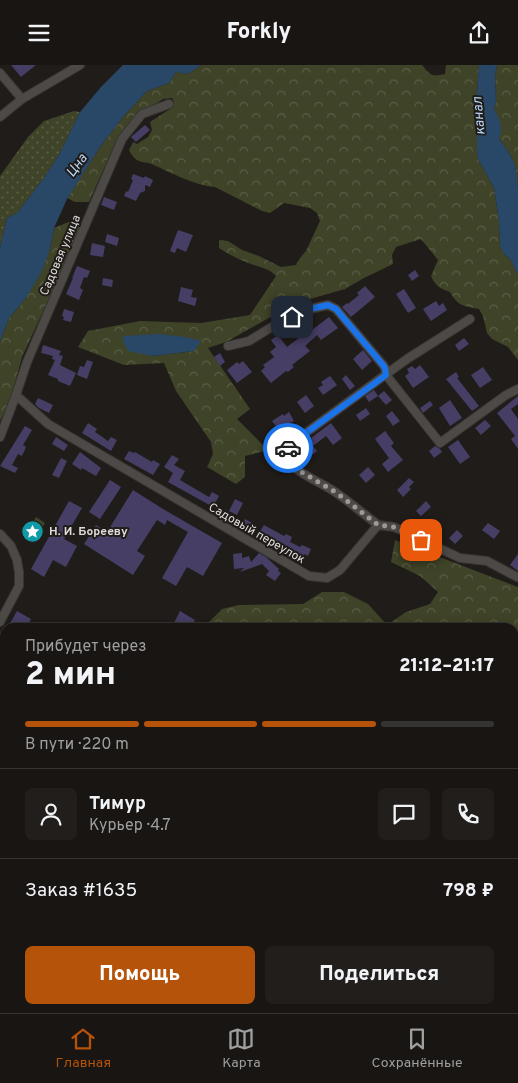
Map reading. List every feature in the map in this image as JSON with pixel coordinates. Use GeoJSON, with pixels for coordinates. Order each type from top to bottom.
{"type":"FeatureCollection","features":[{"type":"Feature","properties":{"kind":"street"},"geometry":{"type":"LineString","coordinates":[[0,117],[22,99],[80,65]]}},
{"type":"Feature","properties":{"kind":"street"},"geometry":{"type":"LineString","coordinates":[[0,73],[22,99]]}},
{"type":"Feature","properties":{"kind":"street","name":"Садовая улица"},"geometry":{"type":"LineString","coordinates":[[0,437],[27,362],[122,139],[142,114],[169,104]]}},
{"type":"Feature","properties":{"kind":"street"},"geometry":{"type":"LineString","coordinates":[[228,346],[248,341],[275,325],[310,309],[328,305],[336,309],[385,368],[386,375],[440,443],[506,395],[518,389]]}},
{"type":"Feature","properties":{"kind":"street"},"geometry":{"type":"LineString","coordinates":[[470,319],[407,359],[292,443],[283,453],[284,459],[293,467],[337,493],[378,525],[394,527],[460,558],[486,561],[516,577]]}},
{"type":"Feature","properties":{"kind":"street","name":"Садовый переулок"},"geometry":{"type":"LineString","coordinates":[[16,395],[48,424],[309,575],[327,578],[340,570],[378,525]]}},
{"type":"Feature","properties":{"kind":"street"},"geometry":{"type":"LineString","coordinates":[[0,534],[11,546],[17,560],[19,572],[19,586],[0,622]]}},
{"type":"Feature","properties":{"kind":"green space"},"geometry":{"type":"Polygon","coordinates":[[[201,65],[422,65],[429,73],[437,75],[445,74],[446,65],[479,65],[476,107],[480,116],[477,134],[478,159],[494,188],[499,221],[500,246],[504,254],[510,259],[518,275],[518,360],[508,347],[492,339],[487,333],[483,316],[479,309],[461,305],[450,292],[436,284],[431,276],[438,260],[421,239],[396,247],[392,255],[393,264],[345,289],[296,303],[288,303],[276,314],[226,342],[208,348],[250,409],[237,419],[268,450],[245,456],[245,477],[236,484],[207,467],[213,454],[211,442],[176,391],[164,363],[124,365],[78,347],[88,331],[140,321],[201,323],[250,315],[276,276],[267,270],[223,251],[219,248],[219,240],[228,241],[242,250],[281,267],[296,265],[306,251],[320,221],[317,213],[310,208],[284,203],[270,213],[262,211],[215,187],[190,181],[135,158],[129,150],[133,142],[137,144],[148,137],[152,130],[150,122],[173,107],[174,102],[172,98],[163,99],[153,106],[144,108],[117,139],[89,202],[75,202],[67,198],[100,147],[123,117],[147,91],[169,83],[176,72],[188,74],[201,65]],[[123,336],[153,356],[194,351],[140,336],[123,336]]]}},
{"type":"Feature","properties":{"kind":"green space"},"geometry":{"type":"Polygon","coordinates":[[[497,65],[518,65],[518,187],[512,158],[499,138],[494,109],[497,65]]]}},
{"type":"Feature","properties":{"kind":"green space"},"geometry":{"type":"Polygon","coordinates":[[[74,111],[80,112],[60,153],[18,212],[7,218],[0,248],[0,176],[28,137],[44,121],[74,111]]]}},
{"type":"Feature","properties":{"kind":"green space"},"geometry":{"type":"Polygon","coordinates":[[[71,221],[83,225],[22,357],[11,398],[0,421],[0,341],[9,318],[26,298],[50,249],[54,228],[71,221]]]}},
{"type":"Feature","properties":{"kind":"green space"},"geometry":{"type":"Polygon","coordinates":[[[36,517],[45,523],[35,539],[26,535],[29,531],[34,533],[35,531],[30,528],[36,517]]]}},
{"type":"Feature","properties":{"kind":"green space"},"geometry":{"type":"Polygon","coordinates":[[[395,540],[518,587],[518,623],[390,623],[406,612],[430,604],[438,592],[420,576],[391,562],[395,540]]]}},
{"type":"Feature","properties":{"kind":"green space"},"geometry":{"type":"Polygon","coordinates":[[[322,592],[344,592],[368,604],[385,623],[209,623],[222,609],[239,605],[303,604],[322,592]]]}},
{"type":"Feature","properties":{"kind":"water","name":"Цна"},"geometry":{"type":"Polygon","coordinates":[[[123,65],[201,65],[188,74],[176,72],[169,83],[147,91],[123,117],[100,147],[67,199],[54,228],[50,249],[42,271],[26,298],[9,318],[0,341],[0,248],[7,218],[18,212],[44,178],[60,153],[80,112],[123,65]]]}},
{"type":"Feature","properties":{"kind":"water"},"geometry":{"type":"Polygon","coordinates":[[[479,65],[497,65],[494,109],[501,126],[499,138],[514,162],[518,187],[518,275],[510,259],[504,254],[500,246],[499,221],[494,188],[478,159],[477,134],[480,116],[476,107],[479,65]]]}},
{"type":"Feature","properties":{"kind":"water"},"geometry":{"type":"Polygon","coordinates":[[[159,334],[201,341],[194,351],[153,356],[128,351],[123,341],[123,336],[159,334]]]}},
{"type":"Feature","properties":{"kind":"building"},"geometry":{"type":"Polygon","coordinates":[[[11,65],[36,65],[21,77],[11,65]]]}},
{"type":"Feature","properties":{"kind":"building"},"geometry":{"type":"Polygon","coordinates":[[[145,125],[150,130],[136,142],[131,137],[145,125]]]}},
{"type":"Feature","properties":{"kind":"building"},"geometry":{"type":"Polygon","coordinates":[[[133,174],[144,178],[145,176],[153,180],[150,187],[145,185],[145,191],[140,193],[136,201],[124,196],[126,191],[128,192],[133,180],[131,179],[133,174]]]}},
{"type":"Feature","properties":{"kind":"building"},"geometry":{"type":"Polygon","coordinates":[[[104,197],[117,202],[114,210],[101,205],[104,197]]]}},
{"type":"Feature","properties":{"kind":"building"},"geometry":{"type":"Polygon","coordinates":[[[178,230],[193,235],[186,252],[177,248],[175,253],[170,251],[178,230]]]}},
{"type":"Feature","properties":{"kind":"building"},"geometry":{"type":"Polygon","coordinates":[[[107,234],[119,238],[117,246],[105,242],[107,234]]]}},
{"type":"Feature","properties":{"kind":"building"},"geometry":{"type":"Polygon","coordinates":[[[92,243],[105,246],[103,257],[90,255],[92,243]]]}},
{"type":"Feature","properties":{"kind":"building"},"geometry":{"type":"Polygon","coordinates":[[[77,266],[90,271],[87,278],[84,277],[80,288],[83,290],[79,300],[66,294],[77,266]]]}},
{"type":"Feature","properties":{"kind":"building"},"geometry":{"type":"Polygon","coordinates":[[[415,270],[419,276],[412,281],[408,275],[415,270]]]}},
{"type":"Feature","properties":{"kind":"building"},"geometry":{"type":"Polygon","coordinates":[[[103,278],[113,280],[112,287],[102,285],[103,278]]]}},
{"type":"Feature","properties":{"kind":"building"},"geometry":{"type":"Polygon","coordinates":[[[365,286],[375,297],[351,317],[342,307],[359,295],[357,293],[365,286]]]}},
{"type":"Feature","properties":{"kind":"building"},"geometry":{"type":"Polygon","coordinates":[[[181,287],[193,290],[191,297],[197,298],[195,306],[178,301],[181,287]]]}},
{"type":"Feature","properties":{"kind":"building"},"geometry":{"type":"Polygon","coordinates":[[[404,289],[416,308],[408,313],[396,294],[404,289]]]}},
{"type":"Feature","properties":{"kind":"building"},"geometry":{"type":"Polygon","coordinates":[[[436,301],[439,306],[443,303],[447,310],[431,321],[423,309],[436,301]]]}},
{"type":"Feature","properties":{"kind":"building"},"geometry":{"type":"Polygon","coordinates":[[[64,309],[74,312],[71,322],[63,320],[64,309]]]}},
{"type":"Feature","properties":{"kind":"building"},"geometry":{"type":"Polygon","coordinates":[[[329,317],[338,328],[321,340],[317,335],[305,346],[310,351],[292,365],[294,367],[288,372],[286,371],[271,383],[261,371],[265,367],[263,365],[274,357],[270,352],[276,347],[271,340],[278,335],[287,347],[300,337],[298,334],[304,329],[308,333],[329,317]]]}},
{"type":"Feature","properties":{"kind":"building"},"geometry":{"type":"Polygon","coordinates":[[[464,338],[469,344],[459,351],[455,345],[464,338]]]}},
{"type":"Feature","properties":{"kind":"building"},"geometry":{"type":"Polygon","coordinates":[[[43,345],[61,351],[59,355],[63,356],[60,365],[76,373],[70,386],[48,375],[55,360],[52,359],[53,356],[41,353],[43,345]]]}},
{"type":"Feature","properties":{"kind":"building"},"geometry":{"type":"Polygon","coordinates":[[[363,350],[372,361],[362,370],[353,359],[363,350]]]}},
{"type":"Feature","properties":{"kind":"building"},"geometry":{"type":"Polygon","coordinates":[[[220,353],[225,362],[220,366],[214,357],[220,353]]]}},
{"type":"Feature","properties":{"kind":"building"},"geometry":{"type":"Polygon","coordinates":[[[87,360],[93,362],[87,379],[77,375],[80,366],[84,367],[87,360]]]}},
{"type":"Feature","properties":{"kind":"building"},"geometry":{"type":"Polygon","coordinates":[[[243,361],[252,372],[237,383],[227,370],[237,362],[239,364],[243,361]]]}},
{"type":"Feature","properties":{"kind":"building"},"geometry":{"type":"Polygon","coordinates":[[[420,365],[429,377],[413,388],[405,376],[409,373],[407,369],[412,366],[415,369],[420,365]]]}},
{"type":"Feature","properties":{"kind":"building"},"geometry":{"type":"Polygon","coordinates":[[[483,367],[492,380],[480,388],[471,375],[483,367]]]}},
{"type":"Feature","properties":{"kind":"building"},"geometry":{"type":"Polygon","coordinates":[[[456,372],[459,377],[457,378],[479,406],[472,411],[446,379],[456,372]]]}},
{"type":"Feature","properties":{"kind":"building"},"geometry":{"type":"Polygon","coordinates":[[[346,375],[355,386],[350,390],[342,379],[346,375]]]}},
{"type":"Feature","properties":{"kind":"building"},"geometry":{"type":"Polygon","coordinates":[[[330,376],[337,385],[323,395],[318,388],[323,385],[321,382],[330,376]]]}},
{"type":"Feature","properties":{"kind":"building"},"geometry":{"type":"Polygon","coordinates":[[[374,390],[378,396],[369,402],[365,396],[374,390]]]}},
{"type":"Feature","properties":{"kind":"building"},"geometry":{"type":"Polygon","coordinates":[[[384,391],[392,400],[386,405],[378,396],[384,391]]]}},
{"type":"Feature","properties":{"kind":"building"},"geometry":{"type":"Polygon","coordinates":[[[306,395],[314,406],[305,413],[297,402],[306,395]]]}},
{"type":"Feature","properties":{"kind":"building"},"geometry":{"type":"Polygon","coordinates":[[[518,396],[518,404],[511,409],[518,419],[518,449],[511,439],[515,436],[497,413],[518,396]]]}},
{"type":"Feature","properties":{"kind":"building"},"geometry":{"type":"Polygon","coordinates":[[[38,398],[53,405],[49,413],[35,404],[38,398]]]}},
{"type":"Feature","properties":{"kind":"building"},"geometry":{"type":"Polygon","coordinates":[[[450,400],[462,418],[450,426],[439,408],[450,400]]]}},
{"type":"Feature","properties":{"kind":"building"},"geometry":{"type":"Polygon","coordinates":[[[430,401],[433,405],[423,413],[420,408],[430,401]]]}},
{"type":"Feature","properties":{"kind":"building"},"geometry":{"type":"Polygon","coordinates":[[[366,408],[370,414],[360,421],[356,415],[366,408]]]}},
{"type":"Feature","properties":{"kind":"building"},"geometry":{"type":"Polygon","coordinates":[[[392,411],[400,421],[393,426],[386,416],[392,411]]]}},
{"type":"Feature","properties":{"kind":"building"},"geometry":{"type":"Polygon","coordinates":[[[289,412],[294,421],[284,430],[283,427],[279,430],[272,421],[289,412]]]}},
{"type":"Feature","properties":{"kind":"building"},"geometry":{"type":"Polygon","coordinates":[[[485,420],[491,426],[481,435],[475,428],[485,420]]]}},
{"type":"Feature","properties":{"kind":"building"},"geometry":{"type":"Polygon","coordinates":[[[88,423],[97,429],[95,432],[108,441],[111,437],[117,440],[111,451],[82,433],[88,423]]]}},
{"type":"Feature","properties":{"kind":"building"},"geometry":{"type":"Polygon","coordinates":[[[331,423],[342,438],[333,445],[326,436],[313,446],[317,451],[307,459],[299,450],[331,423]]]}},
{"type":"Feature","properties":{"kind":"building"},"geometry":{"type":"Polygon","coordinates":[[[25,426],[32,430],[23,445],[26,447],[22,456],[18,454],[12,465],[18,468],[15,473],[0,466],[25,426]]]}},
{"type":"Feature","properties":{"kind":"building"},"geometry":{"type":"Polygon","coordinates":[[[385,431],[394,443],[391,446],[403,460],[388,472],[382,464],[389,458],[375,439],[385,431]]]}},
{"type":"Feature","properties":{"kind":"building"},"geometry":{"type":"Polygon","coordinates":[[[56,437],[68,445],[64,451],[52,444],[56,437]]]}},
{"type":"Feature","properties":{"kind":"building"},"geometry":{"type":"Polygon","coordinates":[[[458,440],[470,457],[460,464],[448,447],[458,440]]]}},
{"type":"Feature","properties":{"kind":"building"},"geometry":{"type":"Polygon","coordinates":[[[435,446],[442,452],[434,458],[429,451],[435,446]]]}},
{"type":"Feature","properties":{"kind":"building"},"geometry":{"type":"Polygon","coordinates":[[[129,451],[160,464],[153,475],[124,459],[129,451]]]}},
{"type":"Feature","properties":{"kind":"building"},"geometry":{"type":"Polygon","coordinates":[[[80,452],[101,468],[96,476],[72,464],[80,452]]]}},
{"type":"Feature","properties":{"kind":"building"},"geometry":{"type":"Polygon","coordinates":[[[172,455],[179,459],[174,465],[185,471],[180,480],[209,497],[212,492],[219,496],[213,507],[168,482],[173,473],[164,467],[172,455]]]}},
{"type":"Feature","properties":{"kind":"building"},"geometry":{"type":"Polygon","coordinates":[[[61,458],[67,461],[59,478],[52,475],[61,458]]]}},
{"type":"Feature","properties":{"kind":"building"},"geometry":{"type":"Polygon","coordinates":[[[368,467],[375,475],[366,483],[359,475],[368,467]]]}},
{"type":"Feature","properties":{"kind":"building"},"geometry":{"type":"Polygon","coordinates":[[[409,478],[414,482],[409,487],[411,489],[403,497],[397,490],[409,478]]]}},
{"type":"Feature","properties":{"kind":"building"},"geometry":{"type":"Polygon","coordinates":[[[110,480],[121,487],[100,519],[89,512],[110,480]]]}},
{"type":"Feature","properties":{"kind":"building"},"geometry":{"type":"Polygon","coordinates":[[[133,490],[222,543],[203,576],[187,567],[176,586],[162,578],[188,532],[167,520],[165,525],[157,520],[137,551],[145,556],[133,575],[84,544],[96,525],[107,532],[133,490]]]}},
{"type":"Feature","properties":{"kind":"building"},"geometry":{"type":"Polygon","coordinates":[[[235,499],[243,503],[237,515],[229,511],[235,499]]]}},
{"type":"Feature","properties":{"kind":"building"},"geometry":{"type":"Polygon","coordinates":[[[69,501],[82,508],[64,539],[77,546],[66,567],[53,560],[44,577],[31,569],[69,501]]]}},
{"type":"Feature","properties":{"kind":"building"},"geometry":{"type":"Polygon","coordinates":[[[426,501],[431,507],[421,516],[416,511],[426,501]]]}},
{"type":"Feature","properties":{"kind":"building"},"geometry":{"type":"Polygon","coordinates":[[[245,519],[256,525],[253,531],[242,525],[245,519]]]}},
{"type":"Feature","properties":{"kind":"building"},"geometry":{"type":"Polygon","coordinates":[[[488,523],[500,531],[494,539],[482,530],[488,523]]]}},
{"type":"Feature","properties":{"kind":"building"},"geometry":{"type":"Polygon","coordinates":[[[264,525],[284,536],[286,534],[292,537],[290,542],[300,547],[302,545],[311,549],[308,556],[289,551],[259,533],[264,525]]]}},
{"type":"Feature","properties":{"kind":"building"},"geometry":{"type":"Polygon","coordinates":[[[457,530],[463,536],[455,544],[449,538],[457,530]]]}},
{"type":"Feature","properties":{"kind":"building"},"geometry":{"type":"Polygon","coordinates":[[[242,553],[242,558],[249,556],[251,562],[259,553],[266,557],[281,573],[275,581],[266,575],[269,571],[262,564],[240,572],[244,568],[234,569],[233,554],[242,553]]]}},
{"type":"Feature","properties":{"kind":"building"},"geometry":{"type":"Polygon","coordinates":[[[518,554],[518,571],[510,565],[518,554]]]}},
{"type":"Feature","properties":{"kind":"building"},"geometry":{"type":"Polygon","coordinates":[[[17,611],[31,619],[29,623],[10,623],[17,611]]]}},
{"type":"Feature","properties":{"kind":"building"},"geometry":{"type":"Polygon","coordinates":[[[180,611],[195,620],[193,623],[174,623],[180,611]]]}},
{"type":"Feature","properties":{"kind":"way so far"},"geometry":{"type":"LineString","coordinates":[[288,448],[283,453],[284,459],[293,467],[337,493],[378,525],[394,527],[421,540]]}},
{"type":"Feature","properties":{"kind":"place","name":"Н. И. Борееву"},"geometry":{"type":"Point","coordinates":[33,531]}},
{"type":"Feature","properties":{"kind":"route"},"geometry":{"type":"LineString","coordinates":[[288,448],[292,443],[386,375],[383,365],[336,309],[328,305],[310,309],[292,317]]}},
{"type":"Feature","properties":{"kind":"water label","name":"канал"},"geometry":{"type":"Point","coordinates":[478,116]}}]}
